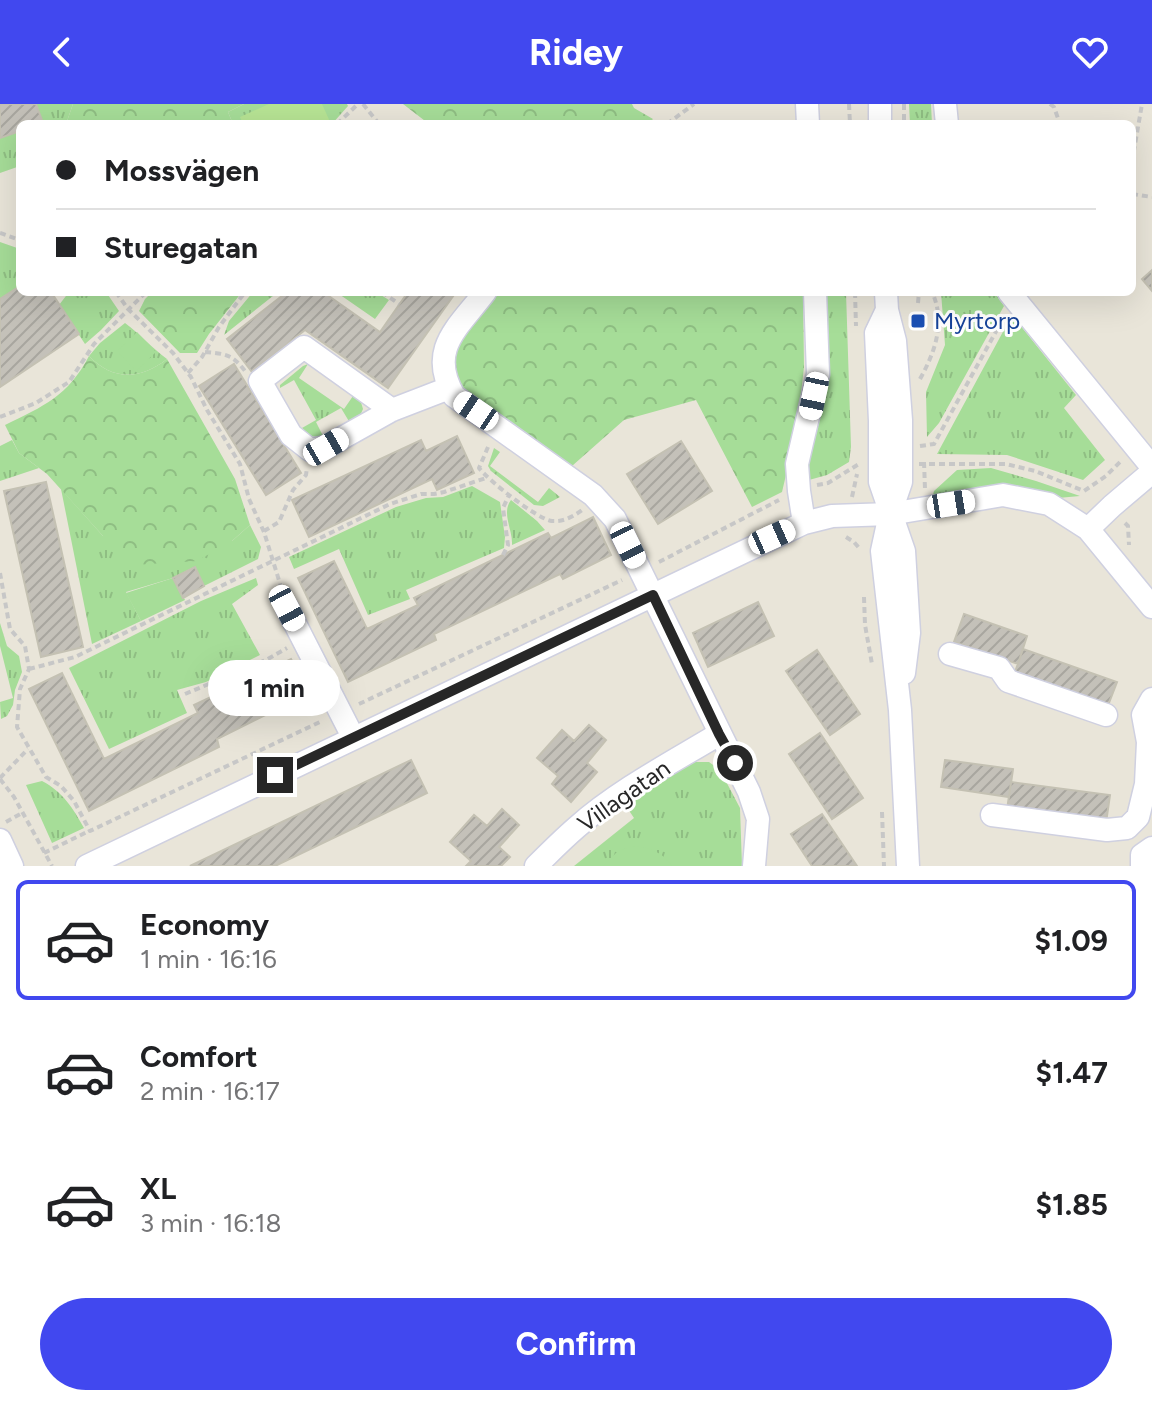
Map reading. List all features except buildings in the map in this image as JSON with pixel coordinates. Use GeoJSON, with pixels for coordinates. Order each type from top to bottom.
{"type":"FeatureCollection","features":[{"type":"Feature","properties":{"kind":"street"},"geometry":{"type":"LineString","coordinates":[[482,296],[451,337],[443,354],[442,369],[449,388],[454,396],[597,499],[615,519],[749,792],[758,819],[754,866]]}},
{"type":"Feature","properties":{"kind":"street"},"geometry":{"type":"LineString","coordinates":[[804,523],[797,464],[818,374],[815,296]]}},
{"type":"Feature","properties":{"kind":"street"},"geometry":{"type":"LineString","coordinates":[[1012,296],[1135,445],[1152,470],[1088,529]]}},
{"type":"Feature","properties":{"kind":"street"},"geometry":{"type":"LineString","coordinates":[[886,301],[876,333],[880,482],[890,514],[882,551],[900,710],[908,866]]}},
{"type":"Feature","properties":{"kind":"street"},"geometry":{"type":"LineString","coordinates":[[392,410],[304,347],[260,381],[291,435],[310,450],[326,447],[392,410],[449,388]]}},
{"type":"Feature","properties":{"kind":"street"},"geometry":{"type":"LineString","coordinates":[[87,866],[804,523],[832,516],[890,514],[1003,495],[1049,504],[1088,529],[1152,607]]}},
{"type":"Feature","properties":{"kind":"street"},"geometry":{"type":"LineString","coordinates":[[287,608],[353,737]]}},
{"type":"Feature","properties":{"kind":"street"},"geometry":{"type":"LineString","coordinates":[[950,654],[999,668],[1008,681],[1106,715]]}},
{"type":"Feature","properties":{"kind":"street"},"geometry":{"type":"LineString","coordinates":[[992,815],[1107,830],[1127,828],[1138,817],[1146,784],[1148,742],[1143,715],[1152,699]]}},
{"type":"Feature","properties":{"kind":"street","name":"Villagatan"},"geometry":{"type":"LineString","coordinates":[[536,866],[578,826],[611,801],[719,734]]}},
{"type":"Feature","properties":{"kind":"street"},"geometry":{"type":"LineString","coordinates":[[0,840],[12,866]]}},
{"type":"Feature","properties":{"kind":"street"},"geometry":{"type":"LineString","coordinates":[[1142,866],[1142,855],[1152,848]]}},
{"type":"Feature","properties":{"kind":"path"},"geometry":{"type":"LineString","coordinates":[[342,120],[360,104],[375,120]]}},
{"type":"Feature","properties":{"kind":"path"},"geometry":{"type":"LineString","coordinates":[[672,120],[694,104]]}},
{"type":"Feature","properties":{"kind":"path"},"geometry":{"type":"LineString","coordinates":[[1136,139],[1142,104]]}},
{"type":"Feature","properties":{"kind":"path"},"geometry":{"type":"LineString","coordinates":[[119,296],[188,373],[240,464],[287,608]]}},
{"type":"Feature","properties":{"kind":"path"},"geometry":{"type":"LineString","coordinates":[[0,417],[36,403],[69,382],[94,344],[142,296]]}},
{"type":"Feature","properties":{"kind":"path"},"geometry":{"type":"LineString","coordinates":[[188,373],[242,296]]}},
{"type":"Feature","properties":{"kind":"path"},"geometry":{"type":"LineString","coordinates":[[388,296],[399,304]]}},
{"type":"Feature","properties":{"kind":"path"},"geometry":{"type":"LineString","coordinates":[[855,296],[856,338]]}},
{"type":"Feature","properties":{"kind":"path"},"geometry":{"type":"LineString","coordinates":[[918,303],[919,296]]}},
{"type":"Feature","properties":{"kind":"path"},"geometry":{"type":"LineString","coordinates":[[920,446],[934,444],[1012,296]]}},
{"type":"Feature","properties":{"kind":"path"},"geometry":{"type":"LineString","coordinates":[[205,352],[226,354],[236,359],[246,374],[260,381]]}},
{"type":"Feature","properties":{"kind":"path"},"geometry":{"type":"LineString","coordinates":[[499,427],[479,468],[486,478],[509,495],[551,521],[571,518],[597,499]]}},
{"type":"Feature","properties":{"kind":"path"},"geometry":{"type":"LineString","coordinates":[[925,463],[1006,464],[1035,471],[1084,491],[1106,476],[1135,445]]}},
{"type":"Feature","properties":{"kind":"path"},"geometry":{"type":"LineString","coordinates":[[264,532],[279,522],[293,490],[306,475],[310,450]]}},
{"type":"Feature","properties":{"kind":"path"},"geometry":{"type":"LineString","coordinates":[[859,454],[853,490],[853,515],[854,542],[861,551]]}},
{"type":"Feature","properties":{"kind":"path"},"geometry":{"type":"LineString","coordinates":[[44,853],[641,571],[799,491],[828,483],[859,464]]}},
{"type":"Feature","properties":{"kind":"path"},"geometry":{"type":"LineString","coordinates":[[29,669],[75,657],[390,504],[421,494],[444,492],[486,478]]}},
{"type":"Feature","properties":{"kind":"path"},"geometry":{"type":"LineString","coordinates":[[503,555],[508,545],[503,508],[509,495]]}},
{"type":"Feature","properties":{"kind":"path"},"geometry":{"type":"LineString","coordinates":[[1109,509],[1128,526],[1130,551]]}},
{"type":"Feature","properties":{"kind":"path"},"geometry":{"type":"LineString","coordinates":[[0,573],[10,629],[25,646],[29,669],[20,689],[17,727],[46,777],[61,786],[74,801],[90,831]]}},
{"type":"Feature","properties":{"kind":"path"},"geometry":{"type":"LineString","coordinates":[[864,591],[865,625],[873,673]]}},
{"type":"Feature","properties":{"kind":"path"},"geometry":{"type":"LineString","coordinates":[[0,616],[7,615]]}},
{"type":"Feature","properties":{"kind":"path"},"geometry":{"type":"LineString","coordinates":[[185,694],[266,660],[303,639]]}},
{"type":"Feature","properties":{"kind":"path"},"geometry":{"type":"LineString","coordinates":[[28,749],[0,778],[52,866]]}},
{"type":"Feature","properties":{"kind":"path"},"geometry":{"type":"LineString","coordinates":[[882,808],[884,866]]}},
{"type":"Feature","properties":{"kind":"path"},"geometry":{"type":"LineString","coordinates":[[0,825],[22,813]]}},
{"type":"Feature","properties":{"kind":"green space"},"geometry":{"type":"Polygon","coordinates":[[[36,104],[73,104],[67,120],[41,120],[36,104]]]}},
{"type":"Feature","properties":{"kind":"green space"},"geometry":{"type":"Polygon","coordinates":[[[73,104],[244,104],[228,112],[231,120],[67,120],[73,104]]]}},
{"type":"Feature","properties":{"kind":"green space"},"geometry":{"type":"Polygon","coordinates":[[[244,104],[348,106],[336,120],[231,120],[228,112],[244,104]]]}},
{"type":"Feature","properties":{"kind":"green space"},"geometry":{"type":"Polygon","coordinates":[[[269,104],[322,104],[329,120],[241,120],[240,117],[269,104]]]}},
{"type":"Feature","properties":{"kind":"green space"},"geometry":{"type":"Polygon","coordinates":[[[403,104],[632,104],[653,119],[652,120],[424,120],[403,104]]]}},
{"type":"Feature","properties":{"kind":"green space"},"geometry":{"type":"Polygon","coordinates":[[[909,104],[931,104],[932,120],[910,120],[909,104]]]}},
{"type":"Feature","properties":{"kind":"green space"},"geometry":{"type":"Polygon","coordinates":[[[16,132],[16,167],[0,173],[0,138],[16,132]]]}},
{"type":"Feature","properties":{"kind":"green space"},"geometry":{"type":"Polygon","coordinates":[[[0,242],[16,248],[16,289],[0,299],[0,242]]]}},
{"type":"Feature","properties":{"kind":"green space"},"geometry":{"type":"Polygon","coordinates":[[[66,296],[109,296],[119,311],[85,344],[59,305],[66,296]]]}},
{"type":"Feature","properties":{"kind":"green space"},"geometry":{"type":"Polygon","coordinates":[[[148,296],[239,296],[197,353],[180,353],[139,311],[148,296]]]}},
{"type":"Feature","properties":{"kind":"green space"},"geometry":{"type":"Polygon","coordinates":[[[250,296],[273,296],[224,335],[229,321],[250,296]]]}},
{"type":"Feature","properties":{"kind":"green space"},"geometry":{"type":"Polygon","coordinates":[[[342,296],[382,296],[389,300],[375,319],[342,296]]]}},
{"type":"Feature","properties":{"kind":"green space"},"geometry":{"type":"Polygon","coordinates":[[[490,296],[803,296],[804,367],[797,428],[782,492],[752,507],[696,400],[624,420],[572,466],[459,387],[451,350],[490,296]]]}},
{"type":"Feature","properties":{"kind":"green space"},"geometry":{"type":"Polygon","coordinates":[[[824,296],[846,296],[849,462],[827,475],[809,480],[807,457],[820,419],[825,356],[824,296]]]}},
{"type":"Feature","properties":{"kind":"green space"},"geometry":{"type":"Polygon","coordinates":[[[941,296],[997,296],[1004,306],[939,423],[927,437],[926,392],[945,345],[941,296]]]}},
{"type":"Feature","properties":{"kind":"green space"},"geometry":{"type":"Polygon","coordinates":[[[1012,315],[1076,395],[1064,408],[1105,460],[1083,480],[1007,455],[937,454],[1012,315]]]}},
{"type":"Feature","properties":{"kind":"green space"},"geometry":{"type":"Polygon","coordinates":[[[125,323],[167,359],[147,371],[127,375],[108,370],[89,356],[125,323]]]}},
{"type":"Feature","properties":{"kind":"green space"},"geometry":{"type":"Polygon","coordinates":[[[137,332],[156,352],[136,371],[117,351],[137,332]]]}},
{"type":"Feature","properties":{"kind":"green space"},"geometry":{"type":"Polygon","coordinates":[[[89,356],[108,370],[127,375],[147,371],[167,359],[235,479],[250,525],[232,541],[197,561],[134,565],[47,474],[19,453],[5,425],[54,398],[72,381],[89,356]]]}},
{"type":"Feature","properties":{"kind":"green space"},"geometry":{"type":"Polygon","coordinates":[[[308,364],[299,378],[344,409],[353,396],[360,399],[363,409],[359,418],[350,423],[341,408],[316,422],[324,438],[311,436],[302,428],[316,420],[294,380],[280,388],[308,364]]]}},
{"type":"Feature","properties":{"kind":"green space"},"geometry":{"type":"Polygon","coordinates":[[[12,440],[19,453],[39,468],[0,481],[0,446],[12,440]]]}},
{"type":"Feature","properties":{"kind":"green space"},"geometry":{"type":"Polygon","coordinates":[[[494,448],[500,452],[490,466],[538,502],[549,488],[560,497],[543,506],[534,505],[491,471],[488,466],[494,448]]]}},
{"type":"Feature","properties":{"kind":"green space"},"geometry":{"type":"Polygon","coordinates":[[[991,468],[1080,496],[932,499],[934,491],[957,470],[991,468]]]}},
{"type":"Feature","properties":{"kind":"green space"},"geometry":{"type":"Polygon","coordinates":[[[472,486],[500,502],[504,548],[406,590],[410,599],[368,615],[339,549],[294,569],[289,557],[396,507],[426,498],[443,497],[472,486]]]}},
{"type":"Feature","properties":{"kind":"green space"},"geometry":{"type":"Polygon","coordinates":[[[61,489],[103,536],[232,541],[250,525],[261,547],[258,559],[204,586],[194,567],[173,578],[126,592],[141,621],[92,644],[61,489]]]}},
{"type":"Feature","properties":{"kind":"green space"},"geometry":{"type":"Polygon","coordinates":[[[511,500],[545,530],[512,545],[507,516],[511,500]]]}},
{"type":"Feature","properties":{"kind":"green space"},"geometry":{"type":"Polygon","coordinates":[[[173,578],[185,600],[141,621],[126,593],[173,578]]]}},
{"type":"Feature","properties":{"kind":"green space"},"geometry":{"type":"Polygon","coordinates":[[[256,578],[258,585],[232,604],[260,655],[206,682],[177,690],[187,713],[109,749],[69,668],[201,601],[256,578]]]}},
{"type":"Feature","properties":{"kind":"green space"},"geometry":{"type":"Polygon","coordinates":[[[0,623],[7,646],[19,656],[22,672],[13,705],[7,716],[1,719],[0,702],[13,698],[0,646],[0,623]]]}},
{"type":"Feature","properties":{"kind":"green space"},"geometry":{"type":"Polygon","coordinates":[[[695,762],[709,762],[720,770],[740,808],[742,866],[574,866],[634,818],[624,803],[695,762]]]}},
{"type":"Feature","properties":{"kind":"green space"},"geometry":{"type":"Polygon","coordinates":[[[42,781],[67,801],[84,828],[52,843],[26,785],[42,781]]]}},
{"type":"Feature","properties":{"kind":"green space"},"geometry":{"type":"Polygon","coordinates":[[[634,846],[656,852],[672,866],[603,866],[618,851],[634,846]]]}},
{"type":"Feature","properties":{"kind":"place","name":"Myrtorp"},"geometry":{"type":"Point","coordinates":[918,321]}},
{"type":"Feature","properties":{"kind":"route"},"geometry":{"type":"LineString","coordinates":[[275,775],[653,595],[735,763]]}}]}
